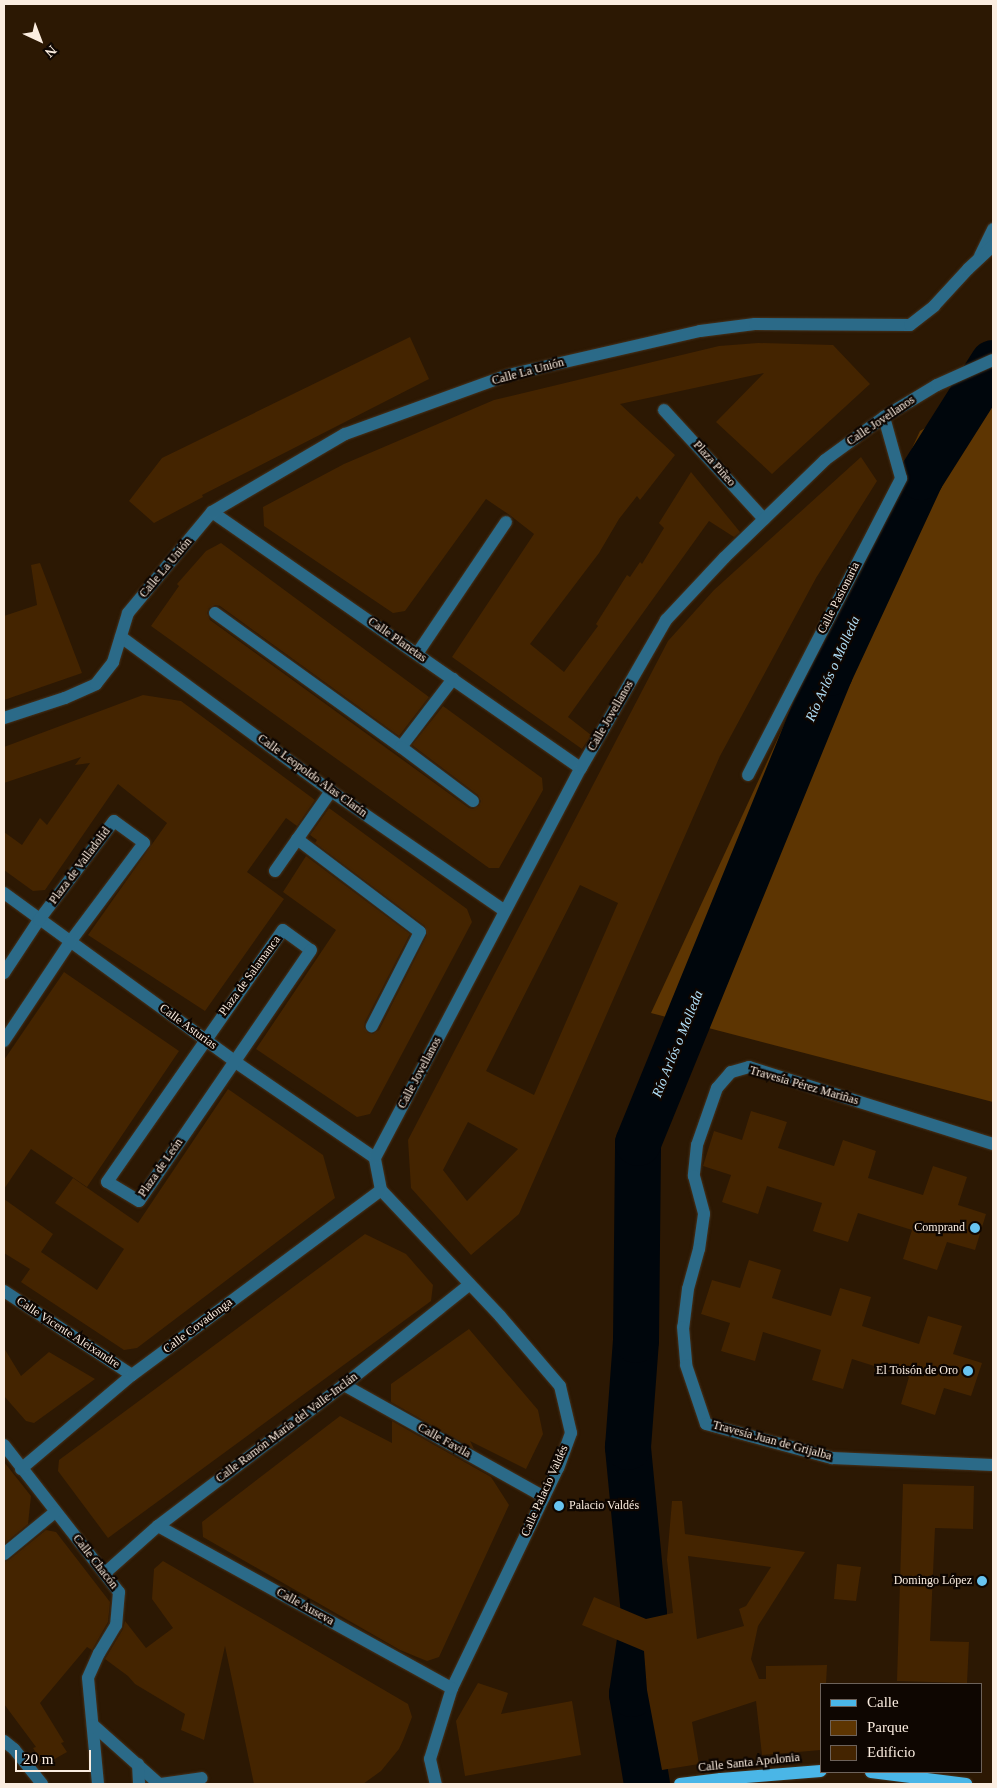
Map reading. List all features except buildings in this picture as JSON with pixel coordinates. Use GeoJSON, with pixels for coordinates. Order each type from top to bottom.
{"type":"FeatureCollection","features":[{"type":"Feature","properties":{"kind":"main road","name":"Calle Santa Apolonia"},"geometry":{"type":"LineString","coordinates":[[680,1784],[820,1771]]}},
{"type":"Feature","properties":{"kind":"main road"},"geometry":{"type":"LineString","coordinates":[[879,1773],[966,1784]]}},
{"type":"Feature","properties":{"kind":"street"},"geometry":{"type":"LineString","coordinates":[[979,259],[993,229]]}},
{"type":"Feature","properties":{"kind":"street","name":"Calle La Unión"},"geometry":{"type":"LineString","coordinates":[[4,718],[65,698],[96,684],[113,662],[128,613],[212,512],[345,434],[508,375],[700,331],[755,324],[910,325],[934,306],[993,246]]}},
{"type":"Feature","properties":{"kind":"street","name":"Calle Jovellanos"},"geometry":{"type":"LineString","coordinates":[[375,1158],[582,768],[666,620],[724,558],[825,460],[884,417],[937,385],[993,360]]}},
{"type":"Feature","properties":{"kind":"street","name":"Plaza Piñeo"},"geometry":{"type":"LineString","coordinates":[[664,410],[764,519]]}},
{"type":"Feature","properties":{"kind":"street","name":"Calle Pasionaria"},"geometry":{"type":"LineString","coordinates":[[748,775],[901,478],[884,417]]}},
{"type":"Feature","properties":{"kind":"street","name":"Calle Planetas"},"geometry":{"type":"LineString","coordinates":[[212,512],[582,768]]}},
{"type":"Feature","properties":{"kind":"street"},"geometry":{"type":"LineString","coordinates":[[417,654],[506,522]]}},
{"type":"Feature","properties":{"kind":"street"},"geometry":{"type":"LineString","coordinates":[[215,613],[473,800]]}},
{"type":"Feature","properties":{"kind":"street","name":"Calle Leopoldo Alas Clarín"},"geometry":{"type":"LineString","coordinates":[[121,637],[331,791],[505,911]]}},
{"type":"Feature","properties":{"kind":"street"},"geometry":{"type":"LineString","coordinates":[[401,747],[453,679]]}},
{"type":"Feature","properties":{"kind":"street"},"geometry":{"type":"LineString","coordinates":[[275,871],[331,791]]}},
{"type":"Feature","properties":{"kind":"street","name":"Plaza de Valladolíd"},"geometry":{"type":"LineString","coordinates":[[39,920],[114,821],[144,842],[70,942]]}},
{"type":"Feature","properties":{"kind":"street"},"geometry":{"type":"LineString","coordinates":[[297,839],[420,932],[372,1026]]}},
{"type":"Feature","properties":{"kind":"street","name":"Calle Asturias"},"geometry":{"type":"LineString","coordinates":[[4,893],[234,1061],[375,1158]]}},
{"type":"Feature","properties":{"kind":"street"},"geometry":{"type":"LineString","coordinates":[[4,973],[39,920]]}},
{"type":"Feature","properties":{"kind":"street","name":"Plaza de Salamanca"},"geometry":{"type":"LineString","coordinates":[[206,1039],[283,930],[311,950],[234,1061]]}},
{"type":"Feature","properties":{"kind":"street"},"geometry":{"type":"LineString","coordinates":[[4,1041],[70,942]]}},
{"type":"Feature","properties":{"kind":"street","name":"Plaza de León"},"geometry":{"type":"LineString","coordinates":[[206,1039],[107,1182],[139,1201],[234,1061]]}},
{"type":"Feature","properties":{"kind":"street","name":"Travesía Pérez Mariñas"},"geometry":{"type":"LineString","coordinates":[[704,1214],[694,1176],[697,1145],[717,1088],[731,1072],[740,1069],[750,1067],[993,1144]]}},
{"type":"Feature","properties":{"kind":"street"},"geometry":{"type":"LineString","coordinates":[[375,1158],[381,1190]]}},
{"type":"Feature","properties":{"kind":"street","name":"Calle Palacio Valdés"},"geometry":{"type":"LineString","coordinates":[[381,1190],[500,1316],[560,1386],[571,1433],[544,1497],[452,1688],[430,1759],[436,1784]]}},
{"type":"Feature","properties":{"kind":"street","name":"Calle Covadonga"},"geometry":{"type":"LineString","coordinates":[[21,1469],[132,1375],[381,1190]]}},
{"type":"Feature","properties":{"kind":"street","name":"Travesía Juan de Grijalba"},"geometry":{"type":"LineString","coordinates":[[704,1214],[699,1249],[688,1289],[682,1327],[686,1366],[706,1424],[832,1458],[993,1465]]}},
{"type":"Feature","properties":{"kind":"street","name":"Calle Ramón María del Valle-Inclán"},"geometry":{"type":"LineString","coordinates":[[105,1573],[158,1526],[344,1385],[470,1284]]}},
{"type":"Feature","properties":{"kind":"street","name":"Calle Vicente Aleixandre"},"geometry":{"type":"LineString","coordinates":[[4,1291],[132,1375]]}},
{"type":"Feature","properties":{"kind":"street","name":"Calle Favila"},"geometry":{"type":"LineString","coordinates":[[344,1385],[544,1497]]}},
{"type":"Feature","properties":{"kind":"street","name":"Calle Chacón"},"geometry":{"type":"LineString","coordinates":[[4,1445],[119,1592],[116,1625],[99,1653],[88,1678],[98,1784]]}},
{"type":"Feature","properties":{"kind":"street"},"geometry":{"type":"LineString","coordinates":[[4,1554],[55,1512]]}},
{"type":"Feature","properties":{"kind":"street","name":"Calle Auseva"},"geometry":{"type":"LineString","coordinates":[[158,1526],[452,1688]]}},
{"type":"Feature","properties":{"kind":"street"},"geometry":{"type":"LineString","coordinates":[[93,1726],[160,1784],[202,1778]]}},
{"type":"Feature","properties":{"kind":"street"},"geometry":{"type":"LineString","coordinates":[[4,1741],[9,1752],[42,1784]]}},
{"type":"Feature","properties":{"kind":"street"},"geometry":{"type":"LineString","coordinates":[[138,1764],[139,1784]]}},
{"type":"Feature","properties":{"kind":"green space"},"geometry":{"type":"Polygon","coordinates":[[[993,393],[993,1102],[651,1013],[920,431],[966,404],[993,393]]]}},
{"type":"Feature","properties":{"kind":"waterway","name":"Río Arlós o Molleda"},"geometry":{"type":"LineString","coordinates":[[647,1784],[632,1694],[644,1614],[628,1447],[636,1340],[638,1143],[830,673],[921,477],[993,363]]}},
{"type":"Feature","properties":{"kind":"place","name":"Comprand"},"geometry":{"type":"Point","coordinates":[975,1228]}},
{"type":"Feature","properties":{"kind":"place","name":"El Toisón de Oro"},"geometry":{"type":"Point","coordinates":[968,1371]}},
{"type":"Feature","properties":{"kind":"place","name":"Palacio Valdés"},"geometry":{"type":"Point","coordinates":[559,1506]}},
{"type":"Feature","properties":{"kind":"place","name":"Domingo López"},"geometry":{"type":"Point","coordinates":[982,1581]}}]}
